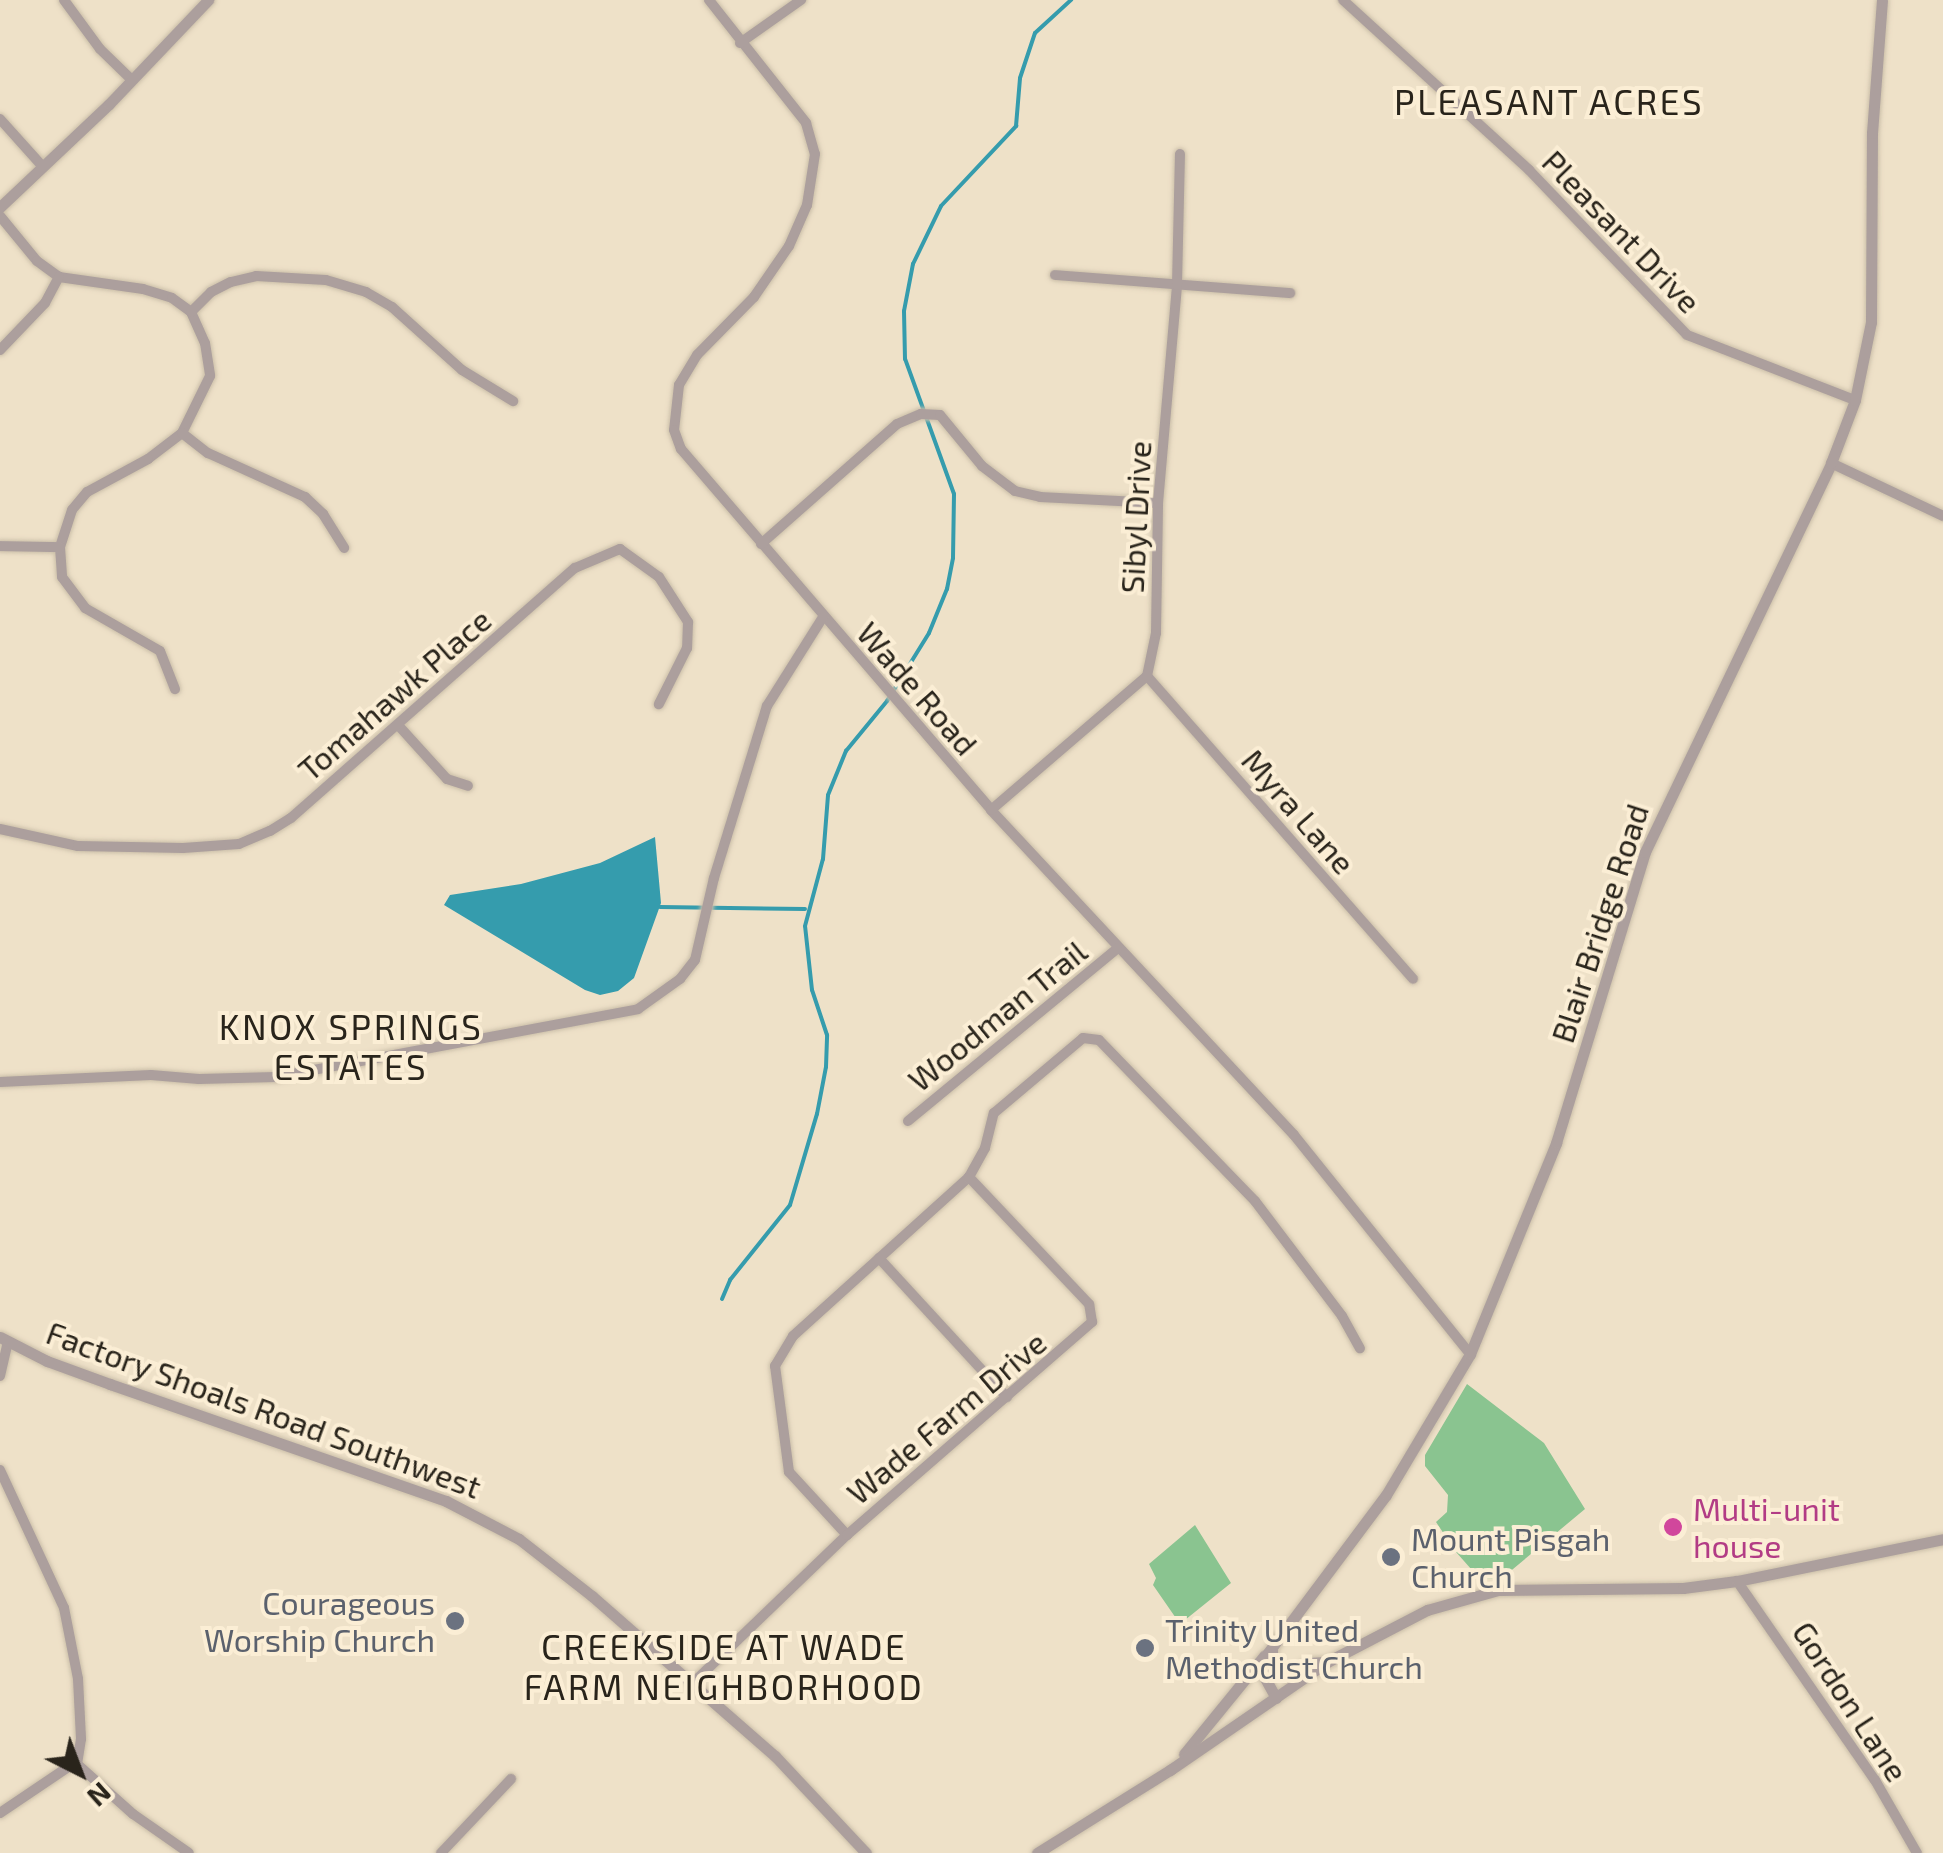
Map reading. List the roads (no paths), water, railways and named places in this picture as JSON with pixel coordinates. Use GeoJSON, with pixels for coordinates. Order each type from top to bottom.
{"type":"FeatureCollection","features":[{"type":"Feature","properties":{"kind":"street"},"geometry":{"type":"LineString","coordinates":[[64,0],[100,50],[132,80]]}},
{"type":"Feature","properties":{"kind":"street"},"geometry":{"type":"LineString","coordinates":[[0,207],[132,80],[208,0]]}},
{"type":"Feature","properties":{"kind":"street","name":"Wade Road"},"geometry":{"type":"LineString","coordinates":[[709,0],[806,123],[814,154],[808,205],[774,272],[684,375],[675,399],[674,430],[692,466],[991,810],[1315,1159],[1470,1354]]}},
{"type":"Feature","properties":{"kind":"street"},"geometry":{"type":"LineString","coordinates":[[740,43],[801,0]]}},
{"type":"Feature","properties":{"kind":"street","name":"Pleasant Drive"},"geometry":{"type":"LineString","coordinates":[[1343,0],[1530,170],[1687,335],[1855,400]]}},
{"type":"Feature","properties":{"kind":"street","name":"Blair Bridge Road"},"geometry":{"type":"LineString","coordinates":[[1170,1770],[1273,1646],[1386,1495],[1470,1354],[1556,1143],[1645,852],[1830,463],[1855,400],[1870,322],[1872,133],[1882,0]]}},
{"type":"Feature","properties":{"kind":"street"},"geometry":{"type":"LineString","coordinates":[[0,120],[42,167]]}},
{"type":"Feature","properties":{"kind":"street","name":"Sibyl Drive"},"geometry":{"type":"LineString","coordinates":[[1147,676],[1156,633],[1158,503],[1176,285],[1180,154]]}},
{"type":"Feature","properties":{"kind":"street"},"geometry":{"type":"LineString","coordinates":[[0,216],[37,261],[59,277],[143,288],[172,298],[191,312],[205,343],[210,376],[182,433],[148,460],[88,492],[72,510],[60,547],[62,577],[85,608],[160,652],[175,689]]}},
{"type":"Feature","properties":{"kind":"street"},"geometry":{"type":"LineString","coordinates":[[1056,275],[1290,293]]}},
{"type":"Feature","properties":{"kind":"street"},"geometry":{"type":"LineString","coordinates":[[191,312],[211,292],[256,276],[326,280],[366,292],[392,307],[462,370],[513,402]]}},
{"type":"Feature","properties":{"kind":"street"},"geometry":{"type":"LineString","coordinates":[[0,350],[45,304],[59,277]]}},
{"type":"Feature","properties":{"kind":"street"},"geometry":{"type":"LineString","coordinates":[[761,544],[897,424],[921,414],[940,415],[982,466],[1015,491],[1040,497],[1158,503]]}},
{"type":"Feature","properties":{"kind":"street"},"geometry":{"type":"LineString","coordinates":[[182,433],[208,452],[304,497],[323,514],[344,548]]}},
{"type":"Feature","properties":{"kind":"street"},"geometry":{"type":"LineString","coordinates":[[1830,463],[1941,510]]}},
{"type":"Feature","properties":{"kind":"street"},"geometry":{"type":"LineString","coordinates":[[0,546],[60,547]]}},
{"type":"Feature","properties":{"kind":"street","name":"Tomahawk Place"},"geometry":{"type":"LineString","coordinates":[[0,828],[78,846],[183,848],[239,844],[291,818],[575,568],[620,549],[659,577],[688,622],[688,648],[659,704]]}},
{"type":"Feature","properties":{"kind":"street"},"geometry":{"type":"LineString","coordinates":[[0,1082],[150,1075],[199,1080],[276,1077],[638,1009],[669,988],[695,960],[714,878],[767,706],[823,616]]}},
{"type":"Feature","properties":{"kind":"street"},"geometry":{"type":"LineString","coordinates":[[991,810],[1147,676]]}},
{"type":"Feature","properties":{"kind":"street","name":"Myra Lane"},"geometry":{"type":"LineString","coordinates":[[1147,676],[1413,979]]}},
{"type":"Feature","properties":{"kind":"street"},"geometry":{"type":"LineString","coordinates":[[398,725],[446,778],[468,786]]}},
{"type":"Feature","properties":{"kind":"street","name":"Woodman Trail"},"geometry":{"type":"LineString","coordinates":[[908,1120],[1117,949]]}},
{"type":"Feature","properties":{"kind":"street"},"geometry":{"type":"LineString","coordinates":[[847,1535],[789,1472],[774,1366],[793,1336],[969,1177],[986,1148],[994,1113],[1083,1038],[1100,1040],[1255,1200],[1342,1316],[1360,1348]]}},
{"type":"Feature","properties":{"kind":"street","name":"Wade Farm Drive"},"geometry":{"type":"LineString","coordinates":[[693,1683],[847,1535],[1092,1322],[1089,1304],[969,1177]]}},
{"type":"Feature","properties":{"kind":"street"},"geometry":{"type":"LineString","coordinates":[[879,1258],[1007,1397]]}},
{"type":"Feature","properties":{"kind":"street"},"geometry":{"type":"LineString","coordinates":[[0,1376],[4,1339]]}},
{"type":"Feature","properties":{"kind":"street","name":"Factory Shoals Road Southwest"},"geometry":{"type":"LineString","coordinates":[[4,1339],[47,1361],[399,1484],[480,1517],[556,1566],[693,1683],[775,1756],[866,1853]]}},
{"type":"Feature","properties":{"kind":"street"},"geometry":{"type":"LineString","coordinates":[[0,1470],[64,1608],[78,1679],[82,1739],[76,1761],[0,1813]]}},
{"type":"Feature","properties":{"kind":"street"},"geometry":{"type":"LineString","coordinates":[[1037,1853],[1170,1770],[1327,1662],[1427,1610],[1498,1590],[1683,1588],[1737,1581],[1943,1539]]}},
{"type":"Feature","properties":{"kind":"street","name":"Gordon Lane"},"geometry":{"type":"LineString","coordinates":[[1737,1581],[1858,1755],[1917,1853]]}},
{"type":"Feature","properties":{"kind":"street"},"geometry":{"type":"LineString","coordinates":[[1273,1646],[1269,1658],[1276,1672],[1286,1675],[1309,1663],[1327,1662]]}},
{"type":"Feature","properties":{"kind":"street"},"geometry":{"type":"LineString","coordinates":[[1273,1646],[1261,1665],[1276,1698]]}},
{"type":"Feature","properties":{"kind":"street"},"geometry":{"type":"LineString","coordinates":[[76,1761],[101,1788],[189,1853]]}},
{"type":"Feature","properties":{"kind":"street"},"geometry":{"type":"LineString","coordinates":[[441,1853],[512,1780]]}},
{"type":"Feature","properties":{"kind":"water"},"geometry":{"type":"Polygon","coordinates":[[[655,837],[661,903],[634,978],[618,991],[600,995],[585,990],[444,905],[450,895],[521,884],[600,863],[655,837]]]}},
{"type":"Feature","properties":{"kind":"waterway"},"geometry":{"type":"LineString","coordinates":[[722,1299],[730,1280],[790,1205],[817,1114],[826,1067],[827,1035],[812,990],[805,926],[823,859],[828,795],[846,751],[887,701],[929,633],[947,589],[953,558],[954,494],[905,359],[904,311],[913,264],[941,206],[1016,126],[1020,78],[1035,33],[1071,0]]}},
{"type":"Feature","properties":{"kind":"waterway"},"geometry":{"type":"LineString","coordinates":[[660,907],[805,909]]}},
{"type":"Feature","properties":{"kind":"place","name":"Multi-unit house"},"geometry":{"type":"Point","coordinates":[1673,1527]}},
{"type":"Feature","properties":{"kind":"place","name":"Mount Pisgah Church"},"geometry":{"type":"Point","coordinates":[1391,1557]}},
{"type":"Feature","properties":{"kind":"place","name":"Courageous Worship Church"},"geometry":{"type":"Point","coordinates":[455,1621]}},
{"type":"Feature","properties":{"kind":"place","name":"Trinity United Methodist Church"},"geometry":{"type":"Point","coordinates":[1145,1648]}},
{"type":"Feature","properties":{"kind":"district","name":"PLEASANT ACRES"},"geometry":{"type":"Point","coordinates":[1549,101]}},
{"type":"Feature","properties":{"kind":"district","name":"KNOX SPRINGS ESTATES"},"geometry":{"type":"Point","coordinates":[351,1046]}},
{"type":"Feature","properties":{"kind":"district","name":"CREEKSIDE AT WADE FARM NEIGHBORHOOD"},"geometry":{"type":"Point","coordinates":[724,1666]}}]}
